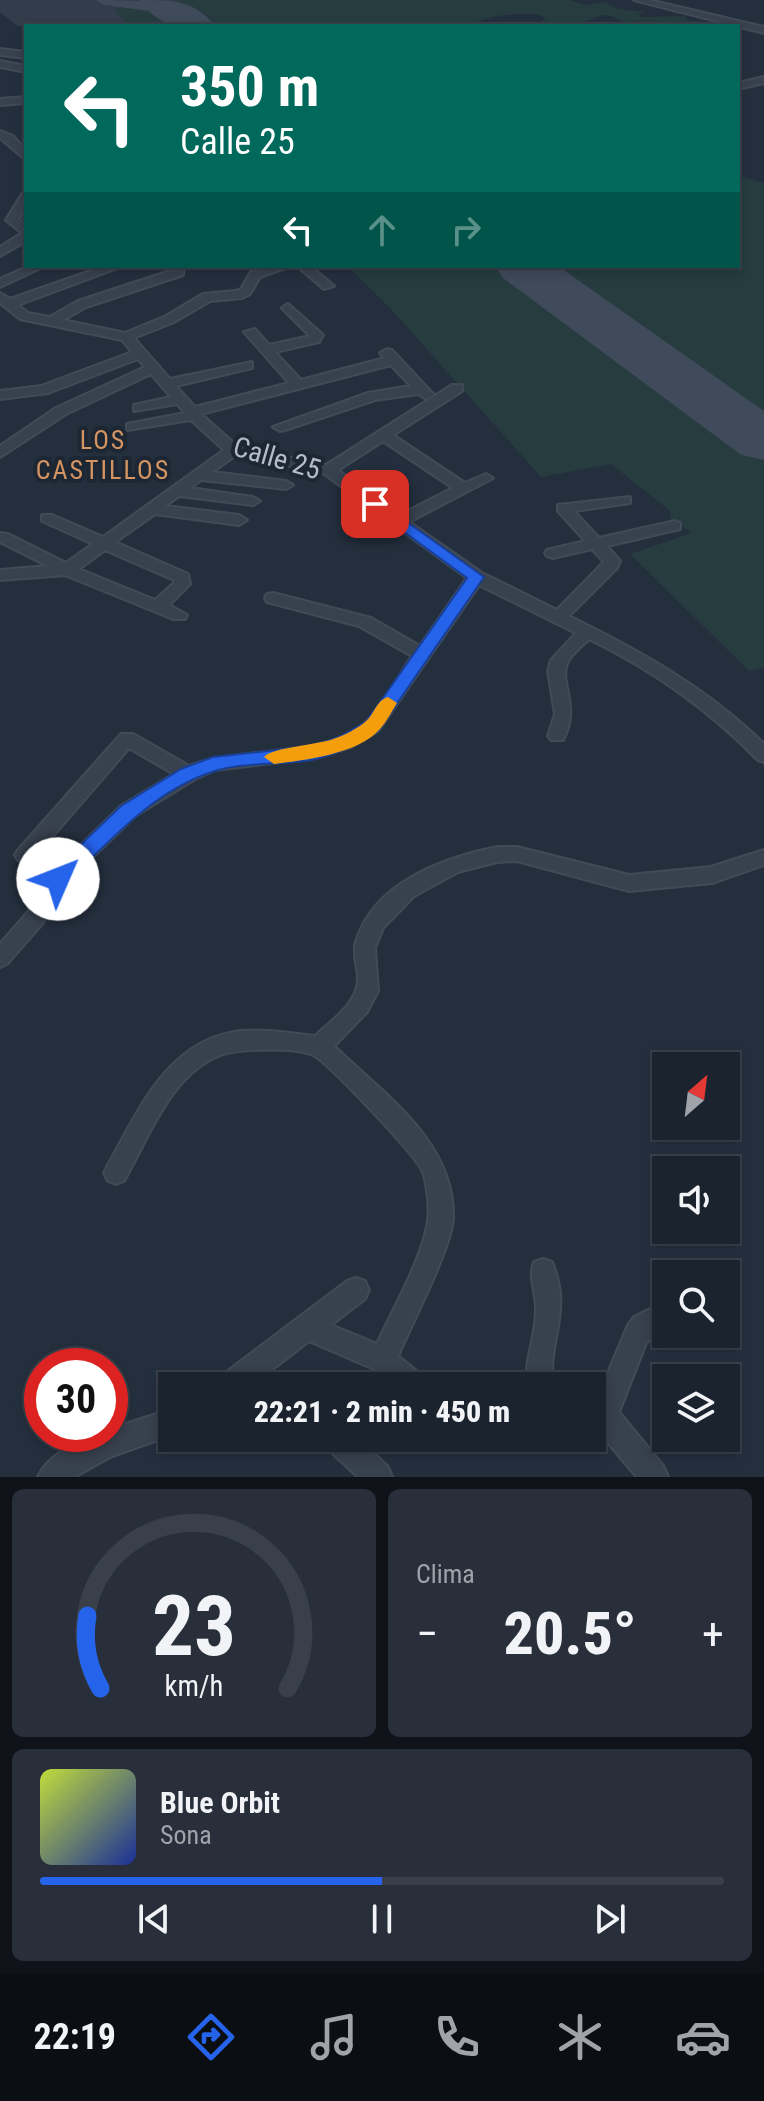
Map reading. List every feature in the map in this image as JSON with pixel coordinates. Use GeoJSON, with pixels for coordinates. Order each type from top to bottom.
{"type":"FeatureCollection","features":[{"type":"Feature","properties":{"kind":"street"},"geometry":{"type":"LineString","coordinates":[[638,0],[739,24]]}},
{"type":"Feature","properties":{"kind":"street"},"geometry":{"type":"LineString","coordinates":[[740,24],[764,30]]}},
{"type":"Feature","properties":{"kind":"street"},"geometry":{"type":"LineString","coordinates":[[0,52],[24,55]]}},
{"type":"Feature","properties":{"kind":"street"},"geometry":{"type":"LineString","coordinates":[[0,64],[24,69]]}},
{"type":"Feature","properties":{"kind":"street"},"geometry":{"type":"LineString","coordinates":[[740,86],[764,80]]}},
{"type":"Feature","properties":{"kind":"street"},"geometry":{"type":"LineString","coordinates":[[0,102],[24,100]]}},
{"type":"Feature","properties":{"kind":"street"},"geometry":{"type":"LineString","coordinates":[[3,137],[24,134]]}},
{"type":"Feature","properties":{"kind":"street"},"geometry":{"type":"LineString","coordinates":[[3,137],[18,153]]}},
{"type":"Feature","properties":{"kind":"street"},"geometry":{"type":"LineString","coordinates":[[24,201],[12,220],[24,232]]}},
{"type":"Feature","properties":{"kind":"street"},"geometry":{"type":"LineString","coordinates":[[0,252],[24,235]]}},
{"type":"Feature","properties":{"kind":"street"},"geometry":{"type":"LineString","coordinates":[[0,283],[34,268]]}},
{"type":"Feature","properties":{"kind":"street"},"geometry":{"type":"LineString","coordinates":[[4,301],[44,292],[111,268]]}},
{"type":"Feature","properties":{"kind":"street"},"geometry":{"type":"LineString","coordinates":[[49,323],[70,310],[179,272],[178,268]]}},
{"type":"Feature","properties":{"kind":"street"},"geometry":{"type":"LineString","coordinates":[[4,301],[24,316],[49,323],[112,331],[126,337],[170,319],[207,297],[238,295],[246,291],[255,275],[278,268]]}},
{"type":"Feature","properties":{"kind":"street"},"geometry":{"type":"LineString","coordinates":[[306,268],[328,286]]}},
{"type":"Feature","properties":{"kind":"street"},"geometry":{"type":"LineString","coordinates":[[44,292],[70,310]]}},
{"type":"Feature","properties":{"kind":"street"},"geometry":{"type":"LineString","coordinates":[[266,350],[314,339],[317,335],[288,308]]}},
{"type":"Feature","properties":{"kind":"street"},"geometry":{"type":"LineString","coordinates":[[250,332],[298,385]]}},
{"type":"Feature","properties":{"kind":"street","name":"Calle 25"},"geometry":{"type":"LineString","coordinates":[[126,337],[193,414],[233,450],[328,470],[476,577],[639,657],[725,716],[764,755]]}},
{"type":"Feature","properties":{"kind":"street"},"geometry":{"type":"LineString","coordinates":[[0,395],[43,390],[141,353]]}},
{"type":"Feature","properties":{"kind":"street"},"geometry":{"type":"LineString","coordinates":[[132,427],[298,385],[389,355],[435,403]]}},
{"type":"Feature","properties":{"kind":"street"},"geometry":{"type":"LineString","coordinates":[[168,384],[247,365]]}},
{"type":"Feature","properties":{"kind":"street"},"geometry":{"type":"LineString","coordinates":[[0,453],[61,411],[153,368]]}},
{"type":"Feature","properties":{"kind":"street"},"geometry":{"type":"LineString","coordinates":[[328,470],[457,388]]}},
{"type":"Feature","properties":{"kind":"street"},"geometry":{"type":"LineString","coordinates":[[280,427],[373,396],[422,389]]}},
{"type":"Feature","properties":{"kind":"street"},"geometry":{"type":"LineString","coordinates":[[139,408],[180,399]]}},
{"type":"Feature","properties":{"kind":"street"},"geometry":{"type":"LineString","coordinates":[[385,436],[464,489]]}},
{"type":"Feature","properties":{"kind":"street"},"geometry":{"type":"LineString","coordinates":[[0,575],[67,570],[233,450]]}},
{"type":"Feature","properties":{"kind":"street"},"geometry":{"type":"LineString","coordinates":[[199,475],[286,485]]}},
{"type":"Feature","properties":{"kind":"street"},"geometry":{"type":"LineString","coordinates":[[399,521],[486,478]]}},
{"type":"Feature","properties":{"kind":"street"},"geometry":{"type":"LineString","coordinates":[[177,491],[253,501]]}},
{"type":"Feature","properties":{"kind":"street"},"geometry":{"type":"LineString","coordinates":[[559,617],[612,561],[564,506],[625,500]]}},
{"type":"Feature","properties":{"kind":"street"},"geometry":{"type":"LineString","coordinates":[[152,509],[239,520]]}},
{"type":"Feature","properties":{"kind":"street"},"geometry":{"type":"LineString","coordinates":[[47,518],[182,578],[182,584],[158,606]]}},
{"type":"Feature","properties":{"kind":"street"},"geometry":{"type":"LineString","coordinates":[[553,553],[594,541],[675,526]]}},
{"type":"Feature","properties":{"kind":"street"},"geometry":{"type":"LineString","coordinates":[[3,537],[67,570],[179,615]]}},
{"type":"Feature","properties":{"kind":"street"},"geometry":{"type":"LineString","coordinates":[[0,958],[7,936],[35,918],[58,879],[128,811],[188,774],[213,764],[315,752],[345,742],[372,727],[476,577]]}},
{"type":"Feature","properties":{"kind":"street"},"geometry":{"type":"LineString","coordinates":[[273,598],[365,622],[421,654]]}},
{"type":"Feature","properties":{"kind":"street"},"geometry":{"type":"LineString","coordinates":[[557,736],[564,714],[557,671],[559,660],[587,631]]}},
{"type":"Feature","properties":{"kind":"street"},"geometry":{"type":"LineString","coordinates":[[25,855],[127,739],[188,774]]}},
{"type":"Feature","properties":{"kind":"street"},"geometry":{"type":"LineString","coordinates":[[319,1046],[362,1000],[368,989],[365,944],[388,905],[408,888],[456,867],[501,853],[517,854],[629,883],[712,875],[764,857]]}},
{"type":"Feature","properties":{"kind":"street"},"geometry":{"type":"LineString","coordinates":[[116,1173],[175,1074],[206,1050],[230,1042],[266,1040],[319,1046],[415,1139],[434,1169],[441,1218],[436,1240],[383,1360]]}},
{"type":"Feature","properties":{"kind":"street"},"geometry":{"type":"LineString","coordinates":[[537,1372],[549,1310],[543,1271]]}},
{"type":"Feature","properties":{"kind":"street"},"geometry":{"type":"LineString","coordinates":[[255,1372],[306,1327],[356,1290]]}},
{"type":"Feature","properties":{"kind":"street"},"geometry":{"type":"LineString","coordinates":[[606,1397],[637,1334],[652,1321]]}},
{"type":"Feature","properties":{"kind":"street"},"geometry":{"type":"LineString","coordinates":[[306,1327],[383,1360],[398,1372]]}},
{"type":"Feature","properties":{"kind":"street"},"geometry":{"type":"LineString","coordinates":[[606,1422],[654,1477]]}},
{"type":"Feature","properties":{"kind":"street"},"geometry":{"type":"LineString","coordinates":[[52,1477],[71,1460],[108,1443],[158,1427]]}},
{"type":"Feature","properties":{"kind":"street"},"geometry":{"type":"LineString","coordinates":[[352,1452],[378,1477]]}},
{"type":"Feature","properties":{"kind":"shaded area"},"geometry":{"type":"Polygon","coordinates":[[[0,0],[324,0],[362,24],[17,26],[0,12],[0,0]]]}},
{"type":"Feature","properties":{"kind":"green space"},"geometry":{"type":"Polygon","coordinates":[[[178,0],[569,0],[585,5],[605,2],[618,9],[645,12],[638,14],[642,17],[687,16],[686,20],[703,24],[636,24],[638,21],[622,22],[612,16],[601,15],[582,24],[537,24],[546,18],[519,14],[473,24],[211,24],[178,0]]]}},
{"type":"Feature","properties":{"kind":"green space"},"geometry":{"type":"Polygon","coordinates":[[[122,7],[155,10],[174,24],[109,24],[126,21],[114,10],[122,7]]]}},
{"type":"Feature","properties":{"kind":"green space"},"geometry":{"type":"Polygon","coordinates":[[[740,177],[764,183],[764,417],[555,268],[740,268],[740,177]]]}},
{"type":"Feature","properties":{"kind":"green space"},"geometry":{"type":"Polygon","coordinates":[[[350,268],[508,268],[764,456],[764,667],[749,671],[630,554],[692,533],[671,518],[670,511],[611,464],[541,477],[391,309],[350,268]]]}},
{"type":"Feature","properties":{"kind":"taxiway"},"geometry":{"type":"LineString","coordinates":[[104,0],[172,9]]}},
{"type":"Feature","properties":{"kind":"runway"},"geometry":{"type":"LineString","coordinates":[[159,0],[192,24]]}},
{"type":"Feature","properties":{"kind":"runway"},"geometry":{"type":"LineString","coordinates":[[525,268],[764,441]]}},
{"type":"Feature","properties":{"kind":"slow traffic"},"geometry":{"type":"LineString","coordinates":[[274,757],[315,752],[345,742],[372,727],[388,703]]}},
{"type":"Feature","properties":{"kind":"district","name":"LOS CASTILLOS"},"geometry":{"type":"Point","coordinates":[103,455]}},
{"type":"Feature","properties":{"kind":"route"},"geometry":{"type":"LineString","coordinates":[[58,879],[128,811],[188,774],[213,764],[315,752],[345,742],[372,727],[476,577],[375,504]]}}]}
